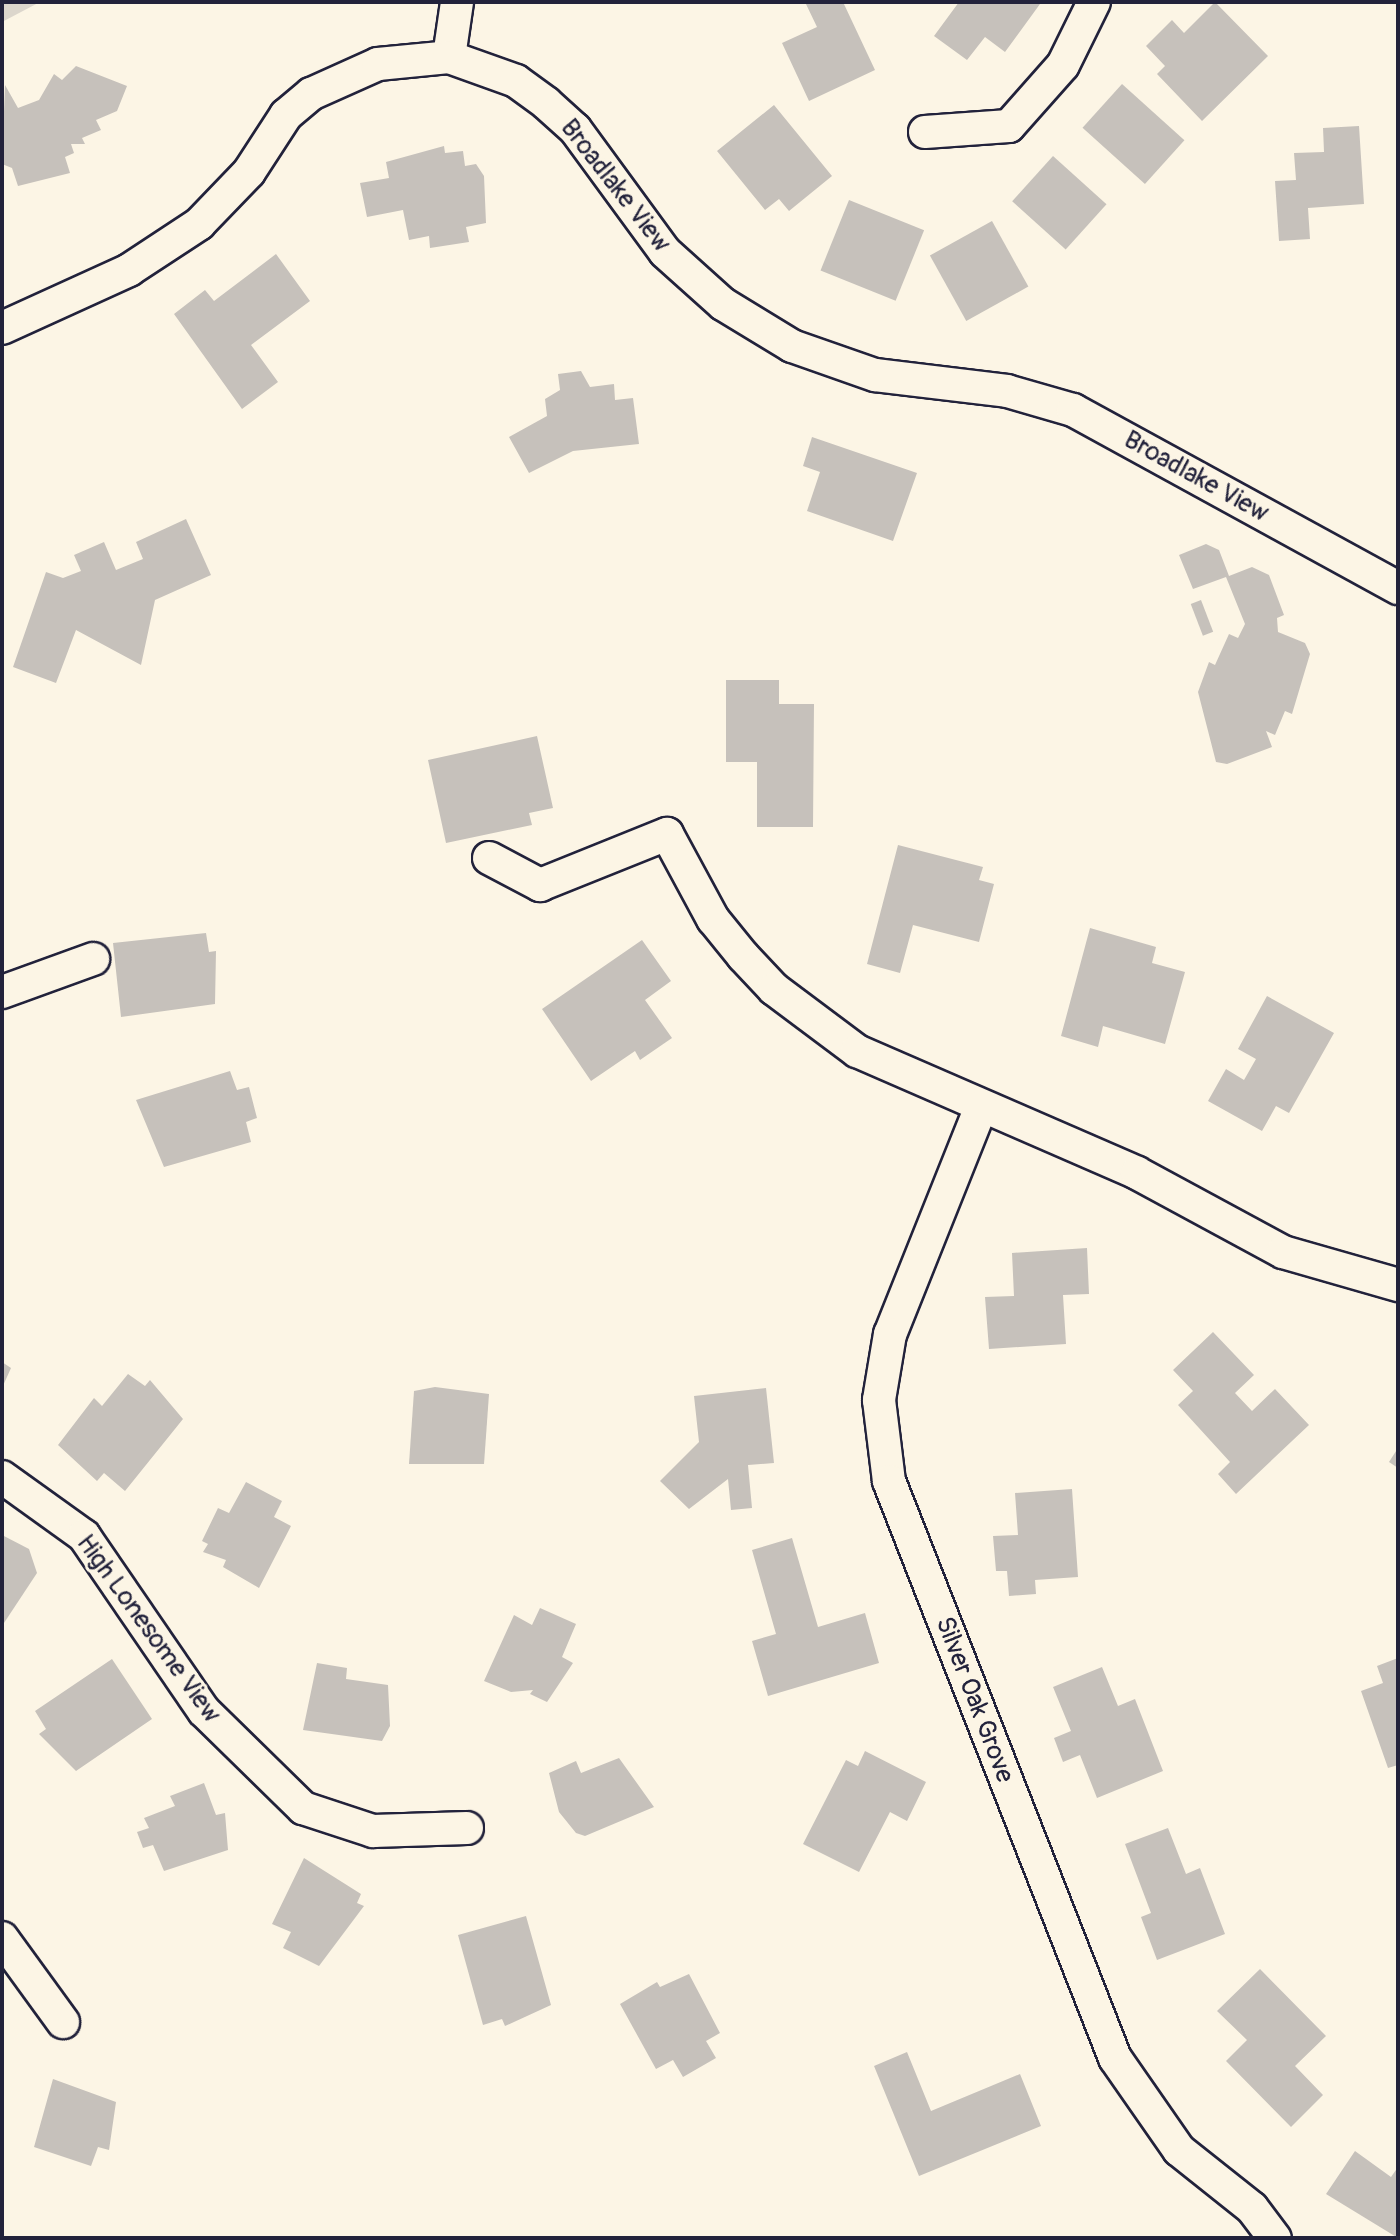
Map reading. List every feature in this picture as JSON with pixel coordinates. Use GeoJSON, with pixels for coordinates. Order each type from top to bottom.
{"type":"FeatureCollection","features":[{"type":"Feature","properties":{"kind":"street"},"geometry":{"type":"LineString","coordinates":[[449,57],[457,2]]}},
{"type":"Feature","properties":{"kind":"street"},"geometry":{"type":"LineString","coordinates":[[925,132],[1009,126],[1063,65],[1094,2]]}},
{"type":"Feature","properties":{"kind":"street","name":"Broadlake View"},"geometry":{"type":"LineString","coordinates":[[2,328],[129,270],[187,233],[228,197],[286,115],[311,94],[378,64],[449,57],[516,81],[546,103],[575,129],[665,252],[723,304],[780,339],[875,375],[1007,391],[1073,410],[1398,588]]}},
{"type":"Feature","properties":{"kind":"street"},"geometry":{"type":"LineString","coordinates":[[489,858],[540,885],[667,834],[713,919],[774,989],[857,1051],[1137,1173],[1283,1252],[1398,1285]]}},
{"type":"Feature","properties":{"kind":"street"},"geometry":{"type":"LineString","coordinates":[[2,992],[93,959]]}},
{"type":"Feature","properties":{"kind":"street","name":"Silver Oak Grove"},"geometry":{"type":"LineString","coordinates":[[981,1107],[890,1334],[879,1400],[889,1481],[1115,2058],[1179,2150],[1252,2208],[1275,2238]]}},
{"type":"Feature","properties":{"kind":"street","name":"High Lonesome View"},"geometry":{"type":"LineString","coordinates":[[2,1477],[84,1536],[204,1711],[303,1808],[373,1831],[467,1828]]}},
{"type":"Feature","properties":{"kind":"street"},"geometry":{"type":"LineString","coordinates":[[2,1938],[63,2022]]}},
{"type":"Feature","properties":{"kind":"shaded area"},"geometry":{"type":"Polygon","coordinates":[[[2,2],[40,2],[2,22],[2,2]]]}},
{"type":"Feature","properties":{"kind":"building"},"geometry":{"type":"Polygon","coordinates":[[[805,2],[843,2],[875,70],[809,101],[782,43],[817,27],[805,2]]]}},
{"type":"Feature","properties":{"kind":"building"},"geometry":{"type":"Polygon","coordinates":[[[959,2],[1040,4],[1005,52],[985,37],[967,60],[934,36],[959,2]]]}},
{"type":"Feature","properties":{"kind":"building"},"geometry":{"type":"Polygon","coordinates":[[[1215,2],[1268,56],[1202,121],[1157,74],[1165,66],[1146,46],[1172,20],[1184,33],[1215,2]]]}},
{"type":"Feature","properties":{"kind":"building"},"geometry":{"type":"Polygon","coordinates":[[[76,66],[127,86],[117,111],[96,120],[101,130],[82,138],[85,144],[71,144],[74,153],[65,157],[70,173],[18,186],[12,168],[2,164],[5,85],[18,108],[39,100],[54,74],[62,80],[76,66]]]}},
{"type":"Feature","properties":{"kind":"building"},"geometry":{"type":"Polygon","coordinates":[[[1122,84],[1184,140],[1145,184],[1083,128],[1122,84]]]}},
{"type":"Feature","properties":{"kind":"building"},"geometry":{"type":"Polygon","coordinates":[[[774,105],[832,176],[789,211],[779,199],[765,210],[717,151],[774,105]]]}},
{"type":"Feature","properties":{"kind":"building"},"geometry":{"type":"Polygon","coordinates":[[[1359,126],[1364,204],[1308,208],[1310,239],[1279,241],[1275,181],[1296,180],[1294,153],[1324,152],[1323,128],[1359,126]]]}},
{"type":"Feature","properties":{"kind":"building"},"geometry":{"type":"Polygon","coordinates":[[[444,146],[445,153],[463,151],[465,166],[476,164],[484,176],[486,223],[466,227],[469,242],[430,248],[429,236],[409,240],[403,210],[367,217],[360,183],[389,178],[386,162],[444,146]]]}},
{"type":"Feature","properties":{"kind":"building"},"geometry":{"type":"Polygon","coordinates":[[[1053,156],[1107,204],[1066,250],[1012,201],[1053,156]]]}},
{"type":"Feature","properties":{"kind":"building"},"geometry":{"type":"Polygon","coordinates":[[[849,200],[924,230],[896,301],[821,270],[849,200]]]}},
{"type":"Feature","properties":{"kind":"building"},"geometry":{"type":"Polygon","coordinates":[[[992,221],[1028,287],[966,321],[930,255],[992,221]]]}},
{"type":"Feature","properties":{"kind":"building"},"geometry":{"type":"Polygon","coordinates":[[[276,254],[310,301],[251,345],[278,382],[242,409],[174,314],[205,290],[214,301],[276,254]]]}},
{"type":"Feature","properties":{"kind":"building"},"geometry":{"type":"Polygon","coordinates":[[[581,371],[590,387],[614,384],[615,400],[633,398],[639,444],[573,451],[529,473],[509,437],[547,416],[545,399],[560,390],[558,374],[581,371]]]}},
{"type":"Feature","properties":{"kind":"building"},"geometry":{"type":"Polygon","coordinates":[[[812,437],[917,473],[893,541],[807,511],[820,472],[803,466],[812,437]]]}},
{"type":"Feature","properties":{"kind":"building"},"geometry":{"type":"Polygon","coordinates":[[[186,519],[211,575],[155,600],[141,665],[76,630],[56,683],[13,667],[46,572],[63,578],[81,571],[74,555],[104,542],[116,570],[143,559],[136,542],[186,519]]]}},
{"type":"Feature","properties":{"kind":"building"},"geometry":{"type":"Polygon","coordinates":[[[1206,544],[1219,550],[1229,576],[1252,567],[1269,575],[1284,615],[1277,618],[1278,632],[1305,643],[1310,654],[1292,714],[1285,711],[1275,735],[1266,731],[1272,747],[1227,764],[1216,762],[1198,692],[1209,662],[1215,665],[1229,634],[1238,638],[1245,624],[1226,577],[1193,589],[1179,555],[1206,544]]]}},
{"type":"Feature","properties":{"kind":"building"},"geometry":{"type":"Polygon","coordinates":[[[1201,600],[1213,632],[1203,636],[1191,604],[1201,600]]]}},
{"type":"Feature","properties":{"kind":"building"},"geometry":{"type":"Polygon","coordinates":[[[726,680],[779,680],[779,704],[814,704],[813,827],[757,827],[757,762],[726,762],[726,680]]]}},
{"type":"Feature","properties":{"kind":"building"},"geometry":{"type":"Polygon","coordinates":[[[537,736],[553,808],[529,813],[532,825],[446,843],[428,760],[537,736]]]}},
{"type":"Feature","properties":{"kind":"building"},"geometry":{"type":"Polygon","coordinates":[[[898,845],[983,867],[979,880],[994,884],[979,942],[913,925],[900,973],[867,964],[898,845]]]}},
{"type":"Feature","properties":{"kind":"building"},"geometry":{"type":"Polygon","coordinates":[[[1090,928],[1156,947],[1152,963],[1185,972],[1165,1044],[1103,1026],[1098,1047],[1061,1036],[1090,928]]]}},
{"type":"Feature","properties":{"kind":"building"},"geometry":{"type":"Polygon","coordinates":[[[206,933],[209,952],[216,951],[215,1004],[121,1017],[113,943],[206,933]]]}},
{"type":"Feature","properties":{"kind":"building"},"geometry":{"type":"Polygon","coordinates":[[[642,940],[671,981],[645,1000],[672,1038],[640,1060],[635,1051],[591,1081],[542,1009],[642,940]]]}},
{"type":"Feature","properties":{"kind":"building"},"geometry":{"type":"Polygon","coordinates":[[[1267,996],[1334,1033],[1289,1113],[1276,1106],[1262,1131],[1208,1101],[1226,1069],[1244,1080],[1256,1059],[1238,1049],[1267,996]]]}},
{"type":"Feature","properties":{"kind":"building"},"geometry":{"type":"Polygon","coordinates":[[[230,1071],[237,1090],[249,1087],[257,1118],[246,1122],[251,1142],[164,1167],[136,1100],[230,1071]]]}},
{"type":"Feature","properties":{"kind":"building"},"geometry":{"type":"Polygon","coordinates":[[[1087,1248],[1089,1294],[1063,1295],[1066,1344],[989,1349],[985,1297],[1014,1296],[1012,1253],[1087,1248]]]}},
{"type":"Feature","properties":{"kind":"building"},"geometry":{"type":"Polygon","coordinates":[[[1213,1332],[1254,1375],[1235,1393],[1252,1411],[1275,1389],[1309,1425],[1236,1494],[1218,1474],[1230,1462],[1178,1405],[1193,1391],[1173,1370],[1213,1332]]]}},
{"type":"Feature","properties":{"kind":"building"},"geometry":{"type":"Polygon","coordinates":[[[2,1362],[11,1368],[2,1388],[2,1362]]]}},
{"type":"Feature","properties":{"kind":"building"},"geometry":{"type":"Polygon","coordinates":[[[128,1374],[145,1386],[150,1380],[183,1419],[125,1491],[104,1473],[97,1481],[58,1445],[94,1398],[102,1406],[128,1374]]]}},
{"type":"Feature","properties":{"kind":"building"},"geometry":{"type":"Polygon","coordinates":[[[435,1387],[489,1394],[484,1464],[409,1464],[414,1391],[435,1387]]]}},
{"type":"Feature","properties":{"kind":"building"},"geometry":{"type":"Polygon","coordinates":[[[766,1388],[774,1463],[748,1465],[752,1508],[731,1510],[728,1479],[689,1509],[660,1481],[699,1442],[694,1396],[766,1388]]]}},
{"type":"Feature","properties":{"kind":"building"},"geometry":{"type":"Polygon","coordinates":[[[1398,1448],[1398,1468],[1389,1462],[1398,1448]]]}},
{"type":"Feature","properties":{"kind":"building"},"geometry":{"type":"Polygon","coordinates":[[[246,1482],[282,1501],[274,1517],[291,1526],[259,1588],[223,1567],[226,1560],[203,1552],[208,1544],[202,1541],[218,1508],[229,1513],[246,1482]]]}},
{"type":"Feature","properties":{"kind":"building"},"geometry":{"type":"Polygon","coordinates":[[[1072,1489],[1078,1577],[1035,1580],[1036,1594],[1009,1596],[1007,1571],[996,1571],[993,1536],[1018,1535],[1015,1493],[1072,1489]]]}},
{"type":"Feature","properties":{"kind":"building"},"geometry":{"type":"Polygon","coordinates":[[[2,1535],[29,1549],[37,1573],[2,1626],[2,1535]]]}},
{"type":"Feature","properties":{"kind":"building"},"geometry":{"type":"Polygon","coordinates":[[[792,1538],[818,1627],[865,1613],[879,1663],[768,1696],[752,1641],[776,1634],[752,1550],[792,1538]]]}},
{"type":"Feature","properties":{"kind":"building"},"geometry":{"type":"Polygon","coordinates":[[[540,1608],[576,1624],[562,1657],[573,1663],[547,1702],[530,1694],[533,1690],[511,1692],[484,1681],[514,1615],[532,1625],[540,1608]]]}},
{"type":"Feature","properties":{"kind":"building"},"geometry":{"type":"Polygon","coordinates":[[[1398,1658],[1398,1765],[1388,1768],[1361,1691],[1383,1683],[1377,1666],[1398,1658]]]}},
{"type":"Feature","properties":{"kind":"building"},"geometry":{"type":"Polygon","coordinates":[[[112,1659],[152,1719],[76,1771],[39,1734],[46,1729],[35,1711],[112,1659]]]}},
{"type":"Feature","properties":{"kind":"building"},"geometry":{"type":"Polygon","coordinates":[[[317,1663],[347,1668],[346,1679],[388,1685],[390,1726],[382,1741],[303,1730],[317,1663]]]}},
{"type":"Feature","properties":{"kind":"building"},"geometry":{"type":"Polygon","coordinates":[[[1102,1667],[1118,1706],[1135,1699],[1163,1771],[1097,1798],[1080,1755],[1063,1762],[1054,1738],[1071,1731],[1053,1687],[1102,1667]]]}},
{"type":"Feature","properties":{"kind":"building"},"geometry":{"type":"Polygon","coordinates":[[[865,1751],[926,1782],[907,1821],[890,1812],[859,1872],[803,1844],[846,1760],[858,1766],[865,1751]]]}},
{"type":"Feature","properties":{"kind":"building"},"geometry":{"type":"Polygon","coordinates":[[[619,1758],[654,1807],[585,1836],[576,1833],[559,1812],[549,1773],[576,1761],[581,1773],[619,1758]]]}},
{"type":"Feature","properties":{"kind":"building"},"geometry":{"type":"Polygon","coordinates":[[[204,1783],[216,1815],[225,1813],[228,1850],[164,1871],[153,1845],[143,1848],[137,1832],[149,1828],[144,1818],[175,1806],[170,1796],[204,1783]]]}},
{"type":"Feature","properties":{"kind":"building"},"geometry":{"type":"Polygon","coordinates":[[[1168,1828],[1186,1874],[1200,1868],[1225,1934],[1157,1960],[1141,1917],[1151,1913],[1125,1844],[1168,1828]]]}},
{"type":"Feature","properties":{"kind":"building"},"geometry":{"type":"Polygon","coordinates":[[[304,1858],[361,1894],[357,1903],[364,1906],[319,1966],[283,1948],[291,1932],[272,1924],[304,1858]]]}},
{"type":"Feature","properties":{"kind":"building"},"geometry":{"type":"Polygon","coordinates":[[[526,1916],[551,2005],[505,2026],[502,2019],[483,2025],[458,1935],[526,1916]]]}},
{"type":"Feature","properties":{"kind":"building"},"geometry":{"type":"Polygon","coordinates":[[[1260,1969],[1326,2036],[1295,2066],[1323,2095],[1291,2127],[1226,2061],[1247,2040],[1217,2011],[1260,1969]]]}},
{"type":"Feature","properties":{"kind":"building"},"geometry":{"type":"Polygon","coordinates":[[[689,1974],[720,2033],[706,2041],[716,2058],[683,2077],[673,2060],[656,2069],[620,2004],[657,1982],[660,1987],[689,1974]]]}},
{"type":"Feature","properties":{"kind":"building"},"geometry":{"type":"Polygon","coordinates":[[[907,2052],[931,2111],[1020,2074],[1041,2126],[919,2176],[874,2066],[907,2052]]]}},
{"type":"Feature","properties":{"kind":"building"},"geometry":{"type":"Polygon","coordinates":[[[53,2079],[116,2102],[109,2150],[98,2147],[91,2166],[34,2147],[53,2079]]]}},
{"type":"Feature","properties":{"kind":"building"},"geometry":{"type":"Polygon","coordinates":[[[1355,2151],[1391,2177],[1398,2167],[1398,2238],[1326,2194],[1355,2151]]]}}]}
